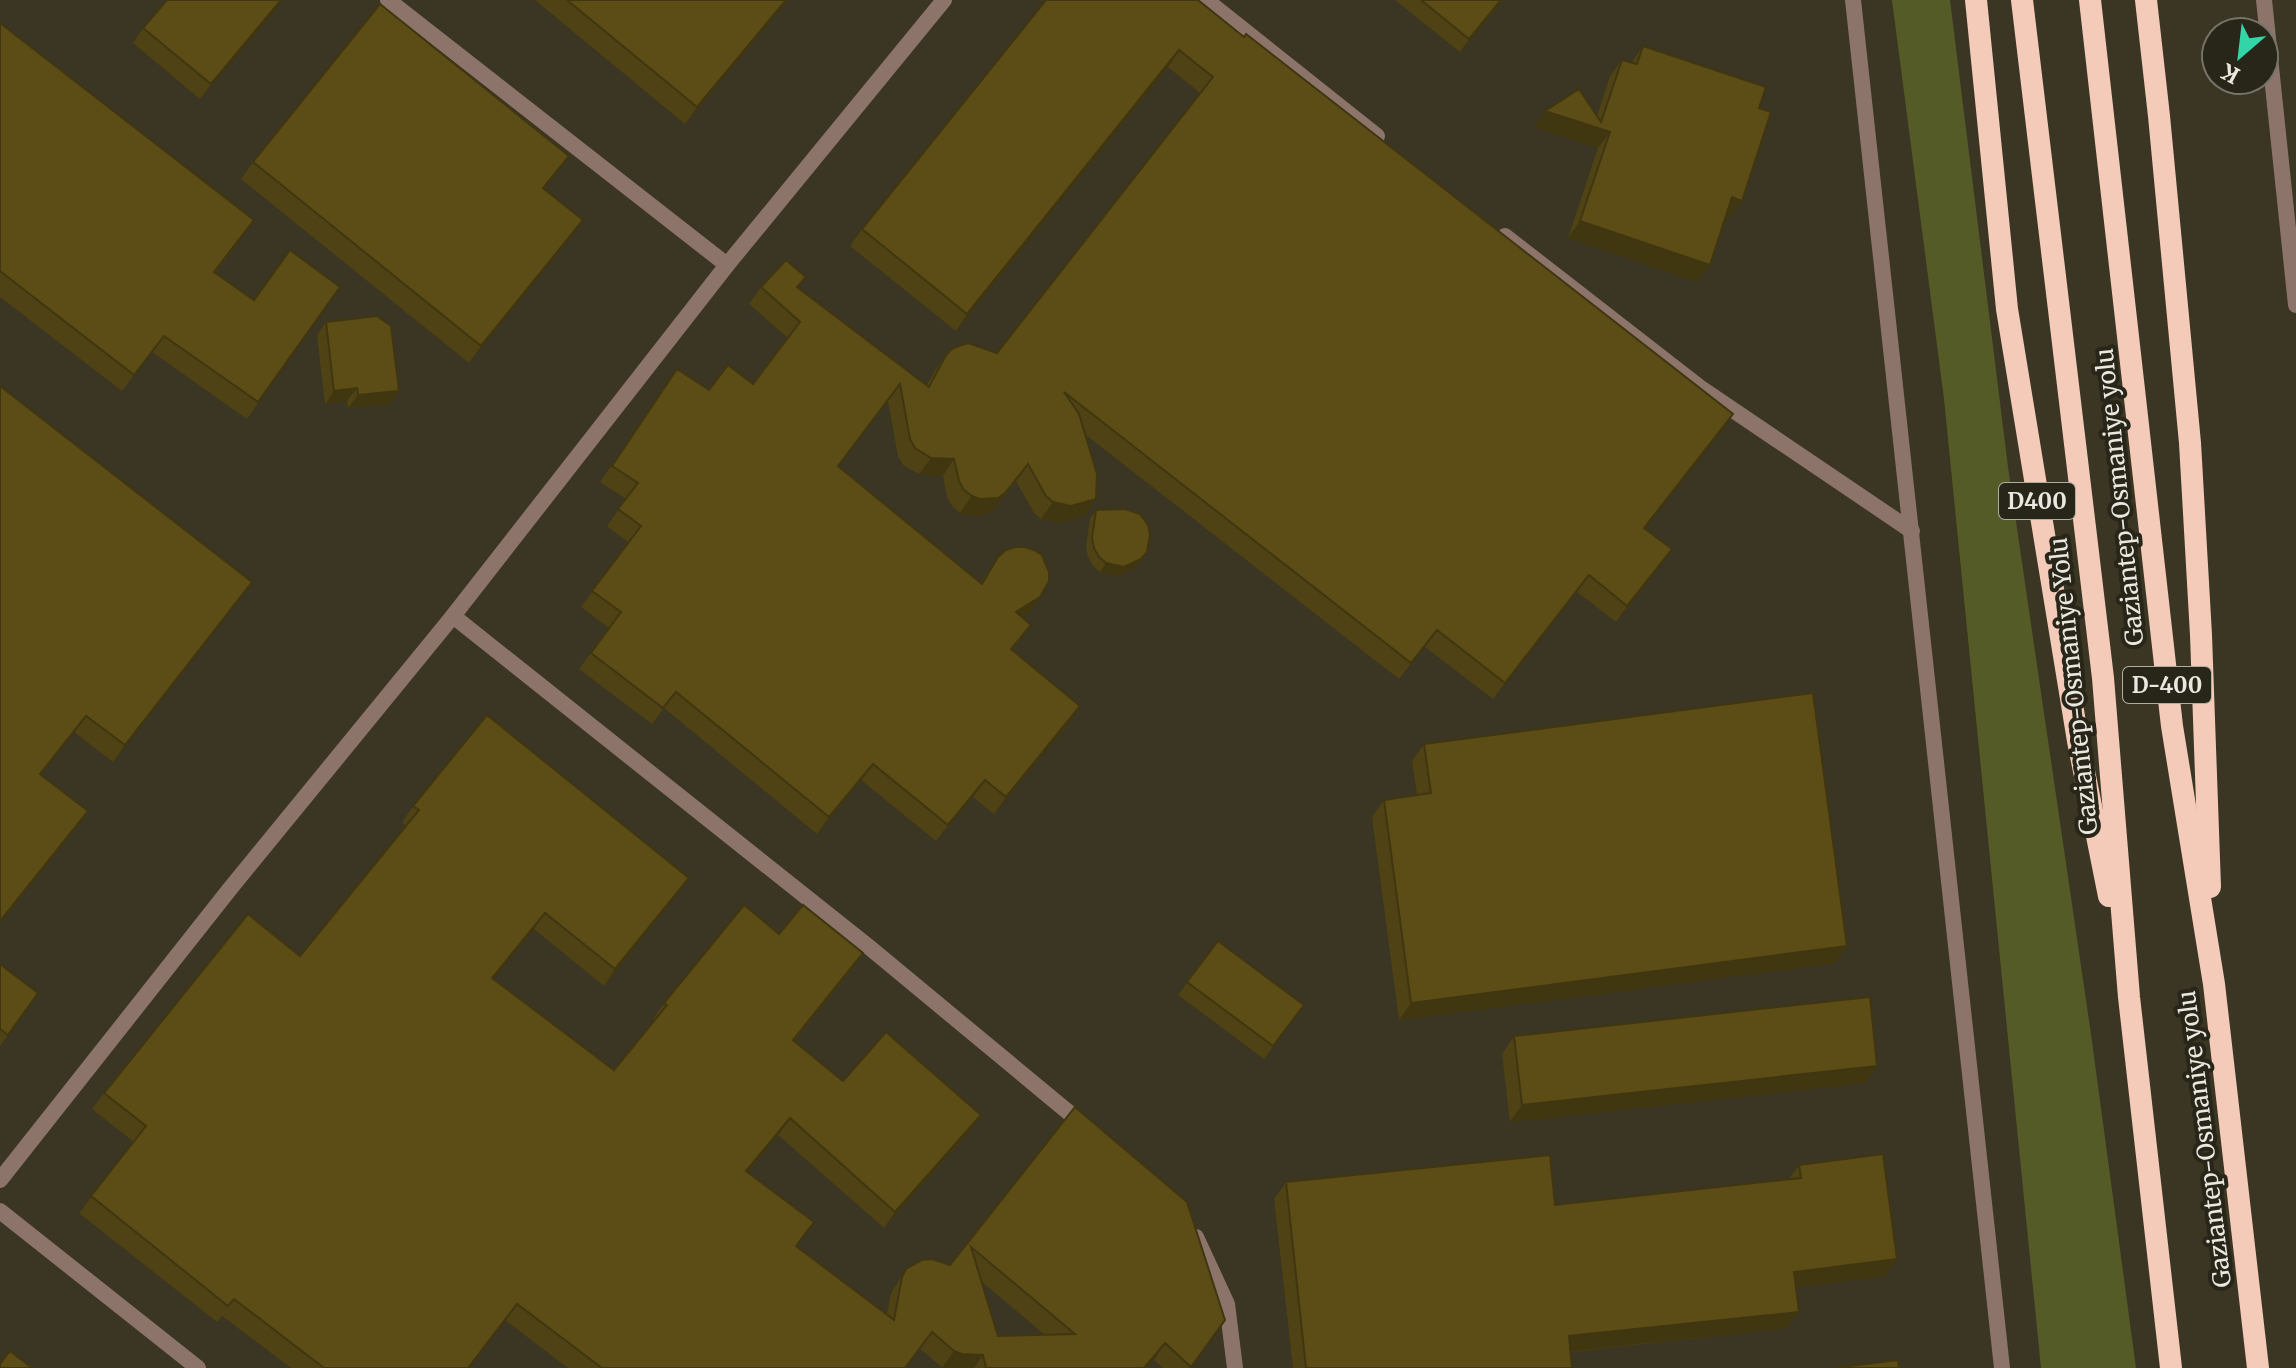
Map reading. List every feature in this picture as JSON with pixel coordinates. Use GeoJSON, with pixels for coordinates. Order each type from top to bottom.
{"type":"FeatureCollection","features":[{"type":"Feature","properties":{"kind":"highway","name":"D400"},"geometry":{"type":"LineString","coordinates":[[1976,0],[2007,309],[2078,741],[2129,997]]}},
{"type":"Feature","properties":{"kind":"highway","name":"Gaziantep-Osmaniye Yolu"},"geometry":{"type":"LineString","coordinates":[[2022,0],[2103,678],[2129,997],[2171,1368]]}},
{"type":"Feature","properties":{"kind":"highway","name":"Gaziantep-Osmaniye yolu"},"geometry":{"type":"LineString","coordinates":[[2090,0],[2172,726],[2214,984],[2258,1368]]}},
{"type":"Feature","properties":{"kind":"highway"},"geometry":{"type":"LineString","coordinates":[[2146,0],[2190,443],[2201,635],[2214,984]]}},
{"type":"Feature","properties":{"kind":"street"},"geometry":{"type":"LineString","coordinates":[[388,0],[727,265]]}},
{"type":"Feature","properties":{"kind":"street"},"geometry":{"type":"LineString","coordinates":[[0,1180],[239,878],[453,616],[727,265],[944,0]]}},
{"type":"Feature","properties":{"kind":"street"},"geometry":{"type":"LineString","coordinates":[[1206,0],[1394,150]]}},
{"type":"Feature","properties":{"kind":"street"},"geometry":{"type":"LineString","coordinates":[[1853,0],[2002,1368]]}},
{"type":"Feature","properties":{"kind":"street"},"geometry":{"type":"LineString","coordinates":[[2264,0],[2296,305]]}},
{"type":"Feature","properties":{"kind":"street"},"geometry":{"type":"LineString","coordinates":[[1493,227],[1702,389],[1912,531]]}},
{"type":"Feature","properties":{"kind":"street"},"geometry":{"type":"LineString","coordinates":[[453,616],[869,947],[1099,1138]]}},
{"type":"Feature","properties":{"kind":"street"},"geometry":{"type":"LineString","coordinates":[[0,1211],[198,1368]]}},
{"type":"Feature","properties":{"kind":"street"},"geometry":{"type":"LineString","coordinates":[[1189,1222],[1227,1304],[1235,1368]]}},
{"type":"Feature","properties":{"kind":"shaded area"},"geometry":{"type":"Polygon","coordinates":[[[0,0],[2296,0],[2296,1368],[0,1368],[0,0]]]}},
{"type":"Feature","properties":{"kind":"green space"},"geometry":{"type":"Polygon","coordinates":[[[1892,0],[1950,0],[2008,467],[2091,1034],[2136,1368],[2041,1368],[1944,399],[1892,0]]]}},
{"type":"Feature","properties":{"kind":"building"},"geometry":{"type":"Polygon","coordinates":[[[167,0],[281,0],[211,84],[143,28],[167,0]]]}},
{"type":"Feature","properties":{"kind":"building"},"geometry":{"type":"Polygon","coordinates":[[[567,0],[786,0],[697,107],[567,0]]]}},
{"type":"Feature","properties":{"kind":"building"},"geometry":{"type":"Polygon","coordinates":[[[1046,0],[1198,0],[1244,37],[1246,34],[1733,414],[1644,528],[1672,549],[1627,606],[1589,575],[1505,683],[1437,630],[1411,663],[1064,392],[1079,414],[1097,474],[1096,499],[1071,506],[1053,502],[1046,496],[1028,464],[998,498],[972,496],[959,481],[954,459],[931,458],[915,448],[910,439],[900,384],[838,466],[982,584],[998,557],[1006,550],[1025,547],[1042,555],[1049,581],[1040,597],[1016,612],[1031,625],[1011,649],[1080,706],[1006,797],[985,780],[948,825],[873,764],[829,817],[676,692],[663,708],[591,653],[621,612],[592,591],[641,526],[618,509],[638,483],[612,466],[677,369],[709,390],[728,365],[753,384],[800,322],[761,287],[786,260],[806,277],[797,287],[929,387],[953,348],[968,343],[997,353],[1213,77],[1179,50],[967,314],[862,229],[1046,0]]]}},
{"type":"Feature","properties":{"kind":"building"},"geometry":{"type":"Polygon","coordinates":[[[1421,0],[1501,0],[1469,39],[1421,0]]]}},
{"type":"Feature","properties":{"kind":"building"},"geometry":{"type":"Polygon","coordinates":[[[380,4],[569,156],[543,188],[583,220],[481,346],[253,162],[380,4]]]}},
{"type":"Feature","properties":{"kind":"building"},"geometry":{"type":"Polygon","coordinates":[[[0,23],[254,220],[214,272],[254,300],[290,250],[340,287],[258,402],[164,336],[134,375],[0,271],[0,23]]]}},
{"type":"Feature","properties":{"kind":"building"},"geometry":{"type":"Polygon","coordinates":[[[1643,46],[1766,87],[1759,108],[1771,112],[1742,201],[1732,197],[1710,265],[1580,221],[1610,132],[1545,111],[1579,89],[1601,122],[1622,60],[1637,64],[1643,46]]]}},
{"type":"Feature","properties":{"kind":"building"},"geometry":{"type":"Polygon","coordinates":[[[377,316],[391,326],[399,391],[358,395],[357,388],[334,391],[326,322],[377,316]]]}},
{"type":"Feature","properties":{"kind":"building"},"geometry":{"type":"Polygon","coordinates":[[[0,386],[252,582],[125,745],[86,716],[40,774],[88,811],[0,921],[0,386]]]}},
{"type":"Feature","properties":{"kind":"building"},"geometry":{"type":"Polygon","coordinates":[[[1125,509],[1140,514],[1150,534],[1147,552],[1141,559],[1124,567],[1106,563],[1099,557],[1092,538],[1096,510],[1125,509]]]}},
{"type":"Feature","properties":{"kind":"building"},"geometry":{"type":"Polygon","coordinates":[[[1813,693],[1847,946],[1411,1003],[1384,800],[1431,793],[1424,744],[1813,693]]]}},
{"type":"Feature","properties":{"kind":"building"},"geometry":{"type":"Polygon","coordinates":[[[487,715],[689,878],[615,969],[545,913],[492,978],[614,1070],[744,905],[779,934],[803,905],[863,953],[793,1040],[843,1081],[886,1032],[981,1115],[895,1212],[790,1118],[746,1171],[814,1222],[796,1246],[894,1320],[906,1269],[922,1260],[932,1259],[950,1265],[1075,1107],[1187,1202],[1225,1320],[1191,1367],[1165,1343],[1144,1368],[986,1368],[983,1355],[954,1351],[932,1332],[905,1368],[602,1368],[517,1304],[468,1368],[324,1368],[234,1299],[228,1306],[91,1196],[146,1126],[104,1093],[248,914],[300,956],[419,810],[413,806],[487,715]],[[971,1247],[998,1336],[1075,1334],[971,1247]]]}},
{"type":"Feature","properties":{"kind":"building"},"geometry":{"type":"Polygon","coordinates":[[[1218,941],[1304,1005],[1273,1046],[1187,982],[1218,941]]]}},
{"type":"Feature","properties":{"kind":"building"},"geometry":{"type":"Polygon","coordinates":[[[0,964],[38,993],[8,1035],[0,1029],[0,964]]]}},
{"type":"Feature","properties":{"kind":"building"},"geometry":{"type":"Polygon","coordinates":[[[1870,997],[1877,1066],[1522,1105],[1514,1036],[1870,997]]]}},
{"type":"Feature","properties":{"kind":"building"},"geometry":{"type":"Polygon","coordinates":[[[1883,1154],[1897,1259],[1794,1272],[1799,1312],[1569,1336],[1572,1368],[1306,1368],[1286,1182],[1550,1155],[1555,1205],[1801,1178],[1799,1165],[1883,1154]]]}},
{"type":"Feature","properties":{"kind":"building"},"geometry":{"type":"Polygon","coordinates":[[[10,1351],[32,1368],[0,1368],[10,1351]]]}},
{"type":"Feature","properties":{"kind":"building"},"geometry":{"type":"Polygon","coordinates":[[[1898,1360],[1899,1368],[1834,1368],[1898,1360]]]}}]}
